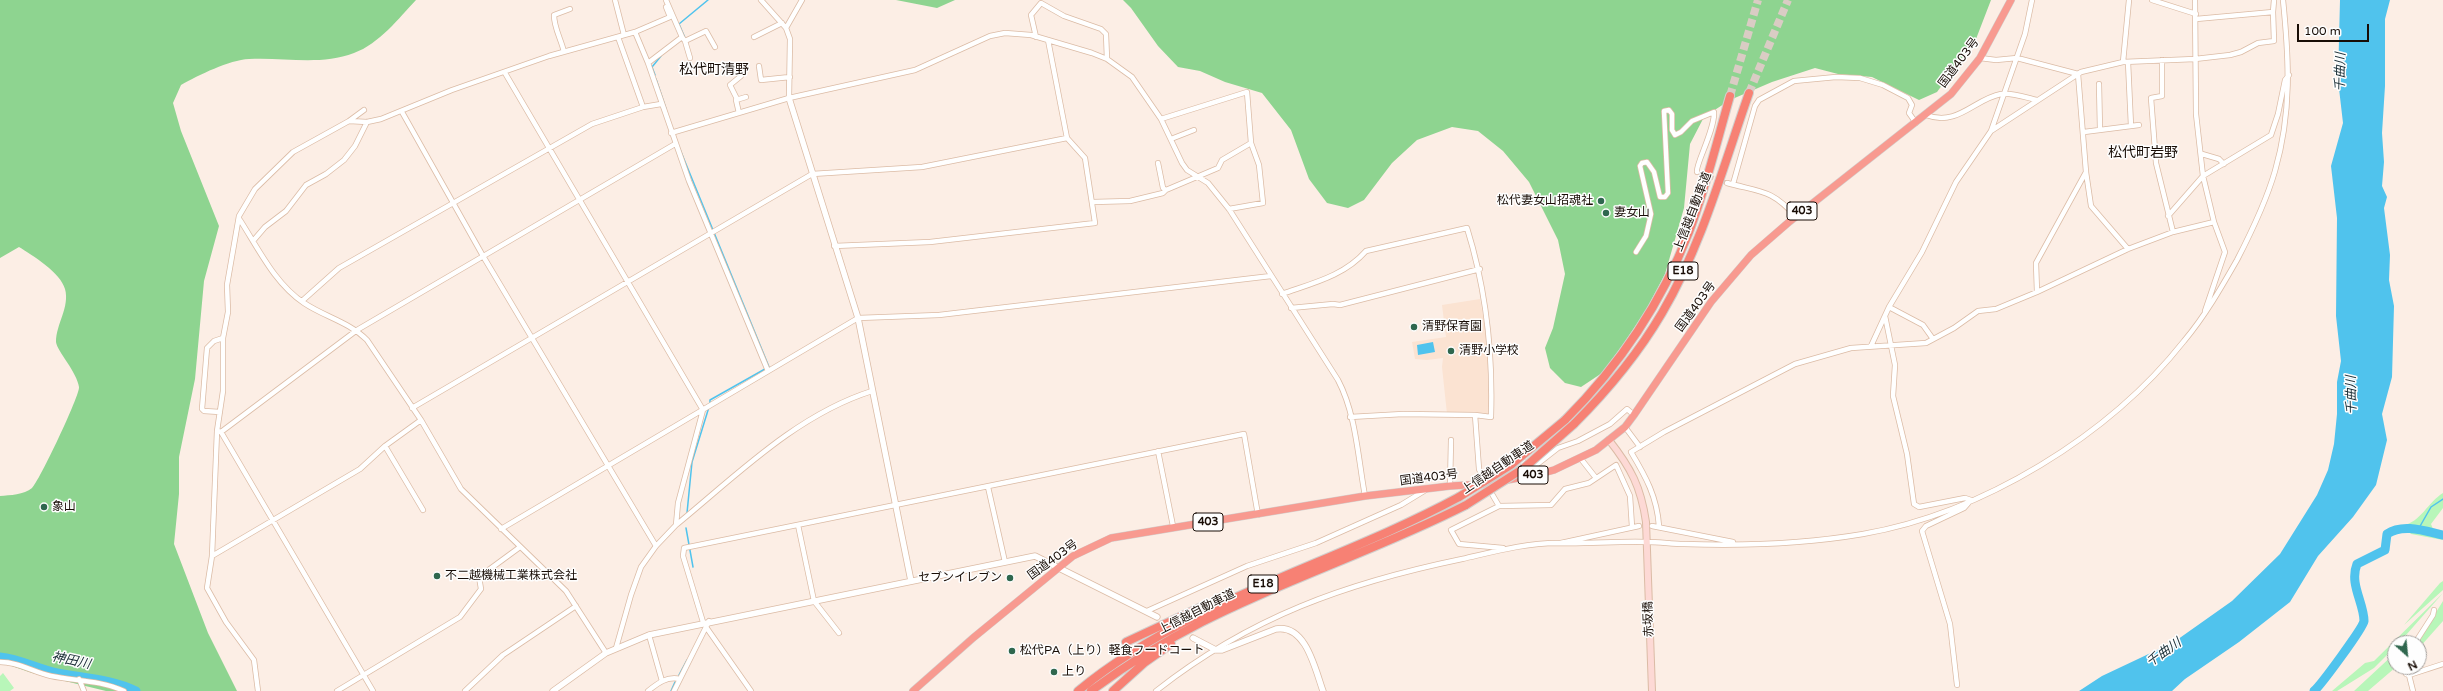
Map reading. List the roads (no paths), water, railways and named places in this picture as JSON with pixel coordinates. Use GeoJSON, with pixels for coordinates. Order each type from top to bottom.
{"type":"FeatureCollection","features":[{"type":"Feature","properties":{"kind":"highway","name":"国道403号"},"geometry":{"type":"LineString","coordinates":[[913,691],[1057,568],[1073,556],[1111,538],[1173,526],[1258,515],[1365,496],[1424,491],[1450,486],[1485,484],[1554,470],[1581,459],[1625,427],[1707,309],[1733,276],[1765,242],[1951,94],[1980,58],[2011,0]]}},
{"type":"Feature","properties":{"kind":"highway","name":"上信越自動車道"},"geometry":{"type":"LineString","coordinates":[[1091,691],[1153,648],[1250,599],[1393,540],[1466,505],[1524,468],[1574,424],[1606,392],[1637,352],[1675,288],[1701,230],[1749,93]]}},
{"type":"Feature","properties":{"kind":"highway","name":"上信越自動車道"},"geometry":{"type":"LineString","coordinates":[[1078,691],[1125,656],[1173,628],[1230,599],[1392,530],[1459,497],[1512,464],[1565,420],[1597,386],[1624,352],[1642,326],[1665,285],[1696,212],[1730,96]]}},
{"type":"Feature","properties":{"kind":"highway"},"geometry":{"type":"LineString","coordinates":[[1126,642],[1236,592],[1304,567]]}},
{"type":"Feature","properties":{"kind":"highway"},"geometry":{"type":"LineString","coordinates":[[1113,691],[1161,650],[1250,599]]}},
{"type":"Feature","properties":{"kind":"main road","name":"赤坂橋"},"geometry":{"type":"LineString","coordinates":[[1609,440],[1636,480],[1642,498],[1646,544],[1652,691]]}},
{"type":"Feature","properties":{"kind":"street"},"geometry":{"type":"LineString","coordinates":[[615,0],[624,35]]}},
{"type":"Feature","properties":{"kind":"street"},"geometry":{"type":"LineString","coordinates":[[761,0],[786,28],[790,39],[790,98],[834,246],[858,318],[911,581]]}},
{"type":"Feature","properties":{"kind":"street"},"geometry":{"type":"LineString","coordinates":[[786,28],[802,0]]}},
{"type":"Feature","properties":{"kind":"street"},"geometry":{"type":"LineString","coordinates":[[1871,346],[1889,307],[1922,252],[1956,182],[1991,131],[2017,58],[2032,0]]}},
{"type":"Feature","properties":{"kind":"street"},"geometry":{"type":"LineString","coordinates":[[2129,0],[2126,62],[2131,126]]}},
{"type":"Feature","properties":{"kind":"street"},"geometry":{"type":"LineString","coordinates":[[2152,0],[2196,17],[2273,12]]}},
{"type":"Feature","properties":{"kind":"street"},"geometry":{"type":"LineString","coordinates":[[2195,0],[2196,17],[2194,59],[2196,114],[2202,154],[2203,176],[2214,222],[2225,252],[2205,313]]}},
{"type":"Feature","properties":{"kind":"street"},"geometry":{"type":"LineString","coordinates":[[1991,131],[2078,74],[2126,62],[2194,59],[2230,55],[2241,52],[2258,43],[2274,41],[2274,0]]}},
{"type":"Feature","properties":{"kind":"street"},"geometry":{"type":"LineString","coordinates":[[1632,527],[1630,496],[1616,465],[1589,483],[1565,489],[1551,505],[1499,506],[1451,530],[1459,544],[1495,548],[1558,543],[1679,544],[1805,541],[1863,534],[1928,517],[1971,500],[2056,456],[2090,432],[2147,383],[2174,354],[2221,289],[2250,236],[2275,171],[2285,120],[2289,75],[2283,0]]}},
{"type":"Feature","properties":{"kind":"street"},"geometry":{"type":"LineString","coordinates":[[349,121],[367,122],[402,112],[452,90],[564,52],[635,32],[670,17],[666,8],[667,2]]}},
{"type":"Feature","properties":{"kind":"street"},"geometry":{"type":"LineString","coordinates":[[667,2],[684,39],[690,58]]}},
{"type":"Feature","properties":{"kind":"street"},"geometry":{"type":"LineString","coordinates":[[1036,36],[1031,15],[1041,3],[1064,16],[1101,29],[1106,34],[1107,59]]}},
{"type":"Feature","properties":{"kind":"street"},"geometry":{"type":"LineString","coordinates":[[564,52],[561,37],[555,26],[554,15],[570,9]]}},
{"type":"Feature","properties":{"kind":"street"},"geometry":{"type":"LineString","coordinates":[[754,37],[782,23]]}},
{"type":"Feature","properties":{"kind":"street"},"geometry":{"type":"LineString","coordinates":[[648,63],[684,39],[706,30],[715,47]]}},
{"type":"Feature","properties":{"kind":"street"},"geometry":{"type":"LineString","coordinates":[[635,32],[648,63],[671,133],[710,232],[768,371]]}},
{"type":"Feature","properties":{"kind":"street"},"geometry":{"type":"LineString","coordinates":[[671,133],[790,98],[916,70],[990,36],[1005,33],[1036,36],[1107,59],[1132,77],[1161,119],[1187,170],[1208,183],[1229,210],[1338,380],[1344,392],[1350,417],[1365,496]]}},
{"type":"Feature","properties":{"kind":"street"},"geometry":{"type":"LineString","coordinates":[[618,37],[642,107]]}},
{"type":"Feature","properties":{"kind":"street"},"geometry":{"type":"LineString","coordinates":[[834,246],[930,242],[1095,223],[1086,158],[1067,138],[1048,40]]}},
{"type":"Feature","properties":{"kind":"street"},"geometry":{"type":"LineString","coordinates":[[1980,58],[1996,60],[2017,58],[2078,74]]}},
{"type":"Feature","properties":{"kind":"street"},"geometry":{"type":"LineString","coordinates":[[2162,60],[2162,96],[2151,98],[2156,163],[2173,232]]}},
{"type":"Feature","properties":{"kind":"street"},"geometry":{"type":"LineString","coordinates":[[759,66],[761,80],[790,77]]}},
{"type":"Feature","properties":{"kind":"street"},"geometry":{"type":"LineString","coordinates":[[739,113],[737,99],[730,85],[741,76],[740,69]]}},
{"type":"Feature","properties":{"kind":"street"},"geometry":{"type":"LineString","coordinates":[[505,73],[703,410],[678,504],[676,525]]}},
{"type":"Feature","properties":{"kind":"street"},"geometry":{"type":"LineString","coordinates":[[2078,74],[2084,132],[2086,172],[2091,206],[2128,249]]}},
{"type":"Feature","properties":{"kind":"street"},"geometry":{"type":"LineString","coordinates":[[2168,216],[2203,176],[2271,136],[2286,80],[2289,75]]}},
{"type":"Feature","properties":{"kind":"street"},"geometry":{"type":"LineString","coordinates":[[1733,184],[1755,106],[1759,100],[1794,81],[1836,77],[1860,78],[1883,85],[1908,98],[1912,105],[1909,114],[1916,123]]}},
{"type":"Feature","properties":{"kind":"street"},"geometry":{"type":"LineString","coordinates":[[2098,84],[2100,130]]}},
{"type":"Feature","properties":{"kind":"street"},"geometry":{"type":"LineString","coordinates":[[1161,119],[1247,92],[1251,143],[1259,165],[1263,203],[1229,210]]}},
{"type":"Feature","properties":{"kind":"street"},"geometry":{"type":"LineString","coordinates":[[1926,115],[1937,119],[1949,117],[2004,94],[2037,100]]}},
{"type":"Feature","properties":{"kind":"street"},"geometry":{"type":"LineString","coordinates":[[737,99],[746,96]]}},
{"type":"Feature","properties":{"kind":"street"},"geometry":{"type":"LineString","coordinates":[[302,302],[338,268],[592,124],[642,107],[661,104]]}},
{"type":"Feature","properties":{"kind":"street"},"geometry":{"type":"LineString","coordinates":[[258,691],[254,660],[226,622],[207,588],[212,556],[220,412],[223,391],[223,338],[228,312],[227,285],[240,220],[239,216],[255,189],[293,152],[349,121],[364,110]]}},
{"type":"Feature","properties":{"kind":"street"},"geometry":{"type":"LineString","coordinates":[[1636,252],[1646,236],[1651,214],[1640,166],[1642,163],[1647,162],[1651,166],[1660,197],[1665,196],[1668,193],[1664,111],[1669,110],[1672,114],[1672,130],[1675,135],[1692,121],[1714,112],[1709,142],[1697,165],[1697,172]]}},
{"type":"Feature","properties":{"kind":"street"},"geometry":{"type":"LineString","coordinates":[[402,112],[483,256],[656,546]]}},
{"type":"Feature","properties":{"kind":"street"},"geometry":{"type":"LineString","coordinates":[[253,241],[265,227],[286,211],[306,185],[326,174],[344,160],[355,146],[367,122]]}},
{"type":"Feature","properties":{"kind":"street"},"geometry":{"type":"LineString","coordinates":[[2084,132],[2139,125]]}},
{"type":"Feature","properties":{"kind":"street"},"geometry":{"type":"LineString","coordinates":[[1171,139],[1194,130]]}},
{"type":"Feature","properties":{"kind":"street"},"geometry":{"type":"LineString","coordinates":[[412,408],[710,232],[812,174],[922,167],[1067,138]]}},
{"type":"Feature","properties":{"kind":"street"},"geometry":{"type":"LineString","coordinates":[[1093,202],[1130,201],[1163,193],[1166,190],[1218,168],[1222,160],[1251,143]]}},
{"type":"Feature","properties":{"kind":"street"},"geometry":{"type":"LineString","coordinates":[[219,432],[356,330],[676,144]]}},
{"type":"Feature","properties":{"kind":"street"},"geometry":{"type":"LineString","coordinates":[[2202,154],[2219,159],[2224,164]]}},
{"type":"Feature","properties":{"kind":"street"},"geometry":{"type":"LineString","coordinates":[[1158,163],[1163,188],[1166,190]]}},
{"type":"Feature","properties":{"kind":"street"},"geometry":{"type":"LineString","coordinates":[[2038,292],[2036,263],[2086,172]]}},
{"type":"Feature","properties":{"kind":"street"},"geometry":{"type":"LineString","coordinates":[[1727,183],[1759,190],[1776,196],[1796,217]]}},
{"type":"Feature","properties":{"kind":"street"},"geometry":{"type":"LineString","coordinates":[[240,220],[268,265],[302,302],[356,330],[367,340],[421,420],[461,489],[566,591],[606,653]]}},
{"type":"Feature","properties":{"kind":"street"},"geometry":{"type":"LineString","coordinates":[[1659,526],[1655,498],[1631,452],[1640,446],[1795,364],[1822,355],[1871,346],[1926,343],[1954,328],[1978,311],[1996,308],[2038,292],[2128,249],[2173,232],[2214,222]]}},
{"type":"Feature","properties":{"kind":"street"},"geometry":{"type":"LineString","coordinates":[[1282,294],[1338,273],[1356,262],[1366,251],[1467,228],[1480,269],[1492,377],[1491,417],[1475,415],[1403,414],[1350,417]]}},
{"type":"Feature","properties":{"kind":"street"},"geometry":{"type":"LineString","coordinates":[[1291,308],[1333,304],[1340,305],[1480,269]]}},
{"type":"Feature","properties":{"kind":"street"},"geometry":{"type":"LineString","coordinates":[[502,529],[858,318],[939,315],[1271,276]]}},
{"type":"Feature","properties":{"kind":"street"},"geometry":{"type":"LineString","coordinates":[[1889,307],[1923,325],[1933,339]]}},
{"type":"Feature","properties":{"kind":"street"},"geometry":{"type":"LineString","coordinates":[[1885,316],[1895,365],[1893,396],[1907,454],[1914,504],[1919,507],[1965,498],[1971,500]]}},
{"type":"Feature","properties":{"kind":"street"},"geometry":{"type":"LineString","coordinates":[[220,412],[204,411],[202,409],[207,348],[214,340],[223,338]]}},
{"type":"Feature","properties":{"kind":"street"},"geometry":{"type":"LineString","coordinates":[[616,648],[631,595],[641,567],[656,546],[676,525],[772,447],[810,419],[857,396],[872,391]]}},
{"type":"Feature","properties":{"kind":"street"},"geometry":{"type":"LineString","coordinates":[[1481,475],[1510,458],[1535,466],[1558,448],[1578,441],[1610,424],[1627,409],[1634,415]]}},
{"type":"Feature","properties":{"kind":"street"},"geometry":{"type":"LineString","coordinates":[[1475,415],[1481,475],[1499,506]]}},
{"type":"Feature","properties":{"kind":"street"},"geometry":{"type":"LineString","coordinates":[[212,556],[273,522],[360,469],[385,446],[421,420]]}},
{"type":"Feature","properties":{"kind":"street"},"geometry":{"type":"LineString","coordinates":[[1625,427],[1640,446]]}},
{"type":"Feature","properties":{"kind":"street"},"geometry":{"type":"LineString","coordinates":[[219,432],[373,691]]}},
{"type":"Feature","properties":{"kind":"street"},"geometry":{"type":"LineString","coordinates":[[750,691],[706,624],[683,556],[684,548],[1244,434],[1258,515]]}},
{"type":"Feature","properties":{"kind":"street"},"geometry":{"type":"LineString","coordinates":[[1450,486],[1451,440]]}},
{"type":"Feature","properties":{"kind":"street"},"geometry":{"type":"LineString","coordinates":[[385,446],[423,510]]}},
{"type":"Feature","properties":{"kind":"street"},"geometry":{"type":"LineString","coordinates":[[1158,451],[1173,526]]}},
{"type":"Feature","properties":{"kind":"street"},"geometry":{"type":"LineString","coordinates":[[1581,459],[1596,478]]}},
{"type":"Feature","properties":{"kind":"street"},"geometry":{"type":"LineString","coordinates":[[988,487],[1005,562]]}},
{"type":"Feature","properties":{"kind":"street"},"geometry":{"type":"LineString","coordinates":[[1147,611],[1247,566],[1316,544],[1401,506],[1424,491]]}},
{"type":"Feature","properties":{"kind":"street"},"geometry":{"type":"LineString","coordinates":[[1958,685],[1950,624],[1922,531],[1926,526],[1964,508],[1971,500]]}},
{"type":"Feature","properties":{"kind":"street"},"geometry":{"type":"LineString","coordinates":[[798,525],[814,600],[839,633]]}},
{"type":"Feature","properties":{"kind":"street"},"geometry":{"type":"LineString","coordinates":[[1558,543],[1639,526]]}},
{"type":"Feature","properties":{"kind":"street"},"geometry":{"type":"LineString","coordinates":[[1652,526],[1659,526],[1740,543]]}},
{"type":"Feature","properties":{"kind":"street"},"geometry":{"type":"LineString","coordinates":[[337,691],[460,617],[481,589],[479,577],[520,547]]}},
{"type":"Feature","properties":{"kind":"street"},"geometry":{"type":"LineString","coordinates":[[1156,691],[1216,650],[1275,616],[1372,579],[1517,547]]}},
{"type":"Feature","properties":{"kind":"street"},"geometry":{"type":"LineString","coordinates":[[553,691],[606,653],[649,635],[814,600],[1035,556],[1048,561],[1057,568],[1157,617]]}},
{"type":"Feature","properties":{"kind":"street"},"geometry":{"type":"LineString","coordinates":[[465,691],[503,655],[576,606]]}},
{"type":"Feature","properties":{"kind":"street"},"geometry":{"type":"LineString","coordinates":[[2420,635],[2433,615],[2434,610]]}},
{"type":"Feature","properties":{"kind":"street"},"geometry":{"type":"LineString","coordinates":[[674,691],[706,624]]}},
{"type":"Feature","properties":{"kind":"street"},"geometry":{"type":"LineString","coordinates":[[1193,638],[1216,650],[1222,650],[1285,628],[1292,630],[1301,639],[1323,691]]}},
{"type":"Feature","properties":{"kind":"street"},"geometry":{"type":"LineString","coordinates":[[649,635],[662,681]]}},
{"type":"Feature","properties":{"kind":"street"},"geometry":{"type":"LineString","coordinates":[[0,662],[15,663],[52,676],[106,684],[124,691]]}},
{"type":"Feature","properties":{"kind":"street"},"geometry":{"type":"LineString","coordinates":[[2427,669],[2443,664]]}},
{"type":"Feature","properties":{"kind":"street"},"geometry":{"type":"LineString","coordinates":[[2409,675],[2413,691]]}},
{"type":"Feature","properties":{"kind":"street"},"geometry":{"type":"LineString","coordinates":[[648,691],[662,681],[673,677],[680,679]]}},
{"type":"Feature","properties":{"kind":"street"},"geometry":{"type":"LineString","coordinates":[[79,679],[84,691]]}},
{"type":"Feature","properties":{"kind":"water","name":"千曲川"},"geometry":{"type":"Polygon","coordinates":[[[2340,0],[2390,0],[2385,19],[2385,86],[2382,133],[2384,162],[2382,186],[2387,197],[2384,208],[2390,255],[2389,280],[2394,306],[2392,377],[2382,414],[2387,440],[2376,485],[2353,517],[2318,556],[2290,602],[2239,642],[2185,679],[2172,691],[2079,691],[2102,676],[2174,642],[2232,601],[2280,554],[2317,495],[2328,470],[2334,444],[2337,414],[2337,382],[2341,361],[2336,316],[2337,218],[2331,166],[2343,123],[2338,80],[2340,0]]]}},
{"type":"Feature","properties":{"kind":"water"},"geometry":{"type":"Polygon","coordinates":[[[1433,342],[1435,352],[1418,355],[1417,345],[1433,342]]]}},
{"type":"Feature","properties":{"kind":"waterway"},"geometry":{"type":"LineString","coordinates":[[685,38],[679,24],[708,0]]}},
{"type":"Feature","properties":{"kind":"waterway"},"geometry":{"type":"LineString","coordinates":[[655,75],[652,67],[661,56]]}},
{"type":"Feature","properties":{"kind":"waterway"},"geometry":{"type":"LineString","coordinates":[[656,79],[666,109]]}},
{"type":"Feature","properties":{"kind":"waterway"},"geometry":{"type":"LineString","coordinates":[[679,147],[769,367]]}},
{"type":"Feature","properties":{"kind":"waterway"},"geometry":{"type":"LineString","coordinates":[[710,403],[710,400],[765,369]]}},
{"type":"Feature","properties":{"kind":"waterway"},"geometry":{"type":"LineString","coordinates":[[687,513],[692,462],[709,407]]}},
{"type":"Feature","properties":{"kind":"waterway"},"geometry":{"type":"LineString","coordinates":[[2419,528],[2431,507],[2443,499]]}},
{"type":"Feature","properties":{"kind":"waterway"},"geometry":{"type":"LineString","coordinates":[[686,528],[693,567]]}},
{"type":"Feature","properties":{"kind":"waterway"},"geometry":{"type":"LineString","coordinates":[[2314,691],[2325,679],[2357,634],[2364,621],[2355,579],[2357,564],[2385,550],[2387,534],[2393,531],[2407,528],[2443,535]]}},
{"type":"Feature","properties":{"kind":"waterway","name":"神田川"},"geometry":{"type":"LineString","coordinates":[[0,657],[57,673],[107,681],[136,691]]}},
{"type":"Feature","properties":{"kind":"waterway"},"geometry":{"type":"LineString","coordinates":[[679,675],[687,660]]}},
{"type":"Feature","properties":{"kind":"waterway"},"geometry":{"type":"LineString","coordinates":[[671,691],[675,682]]}},
{"type":"Feature","properties":{"kind":"tunnel"},"geometry":{"type":"LineString","coordinates":[[1730,96],[1758,0]]}},
{"type":"Feature","properties":{"kind":"tunnel"},"geometry":{"type":"LineString","coordinates":[[1749,93],[1788,0]]}},
{"type":"Feature","properties":{"kind":"tunnel"},"geometry":{"type":"LineString","coordinates":[[1697,172],[1727,183]]}},
{"type":"Feature","properties":{"kind":"place","name":"松代妻女山招魂社"},"geometry":{"type":"Point","coordinates":[1601,201]}},
{"type":"Feature","properties":{"kind":"place","name":"妻女山"},"geometry":{"type":"Point","coordinates":[1606,213]}},
{"type":"Feature","properties":{"kind":"place","name":"清野保育園"},"geometry":{"type":"Point","coordinates":[1414,327]}},
{"type":"Feature","properties":{"kind":"place","name":"清野小学校"},"geometry":{"type":"Point","coordinates":[1451,351]}},
{"type":"Feature","properties":{"kind":"place","name":"象山"},"geometry":{"type":"Point","coordinates":[44,507]}},
{"type":"Feature","properties":{"kind":"place","name":"不二越機械工業株式会社"},"geometry":{"type":"Point","coordinates":[437,576]}},
{"type":"Feature","properties":{"kind":"place","name":"セブンイレブン"},"geometry":{"type":"Point","coordinates":[1010,578]}},
{"type":"Feature","properties":{"kind":"place","name":"松代PA（上り）軽食フードコート"},"geometry":{"type":"Point","coordinates":[1012,651]}},
{"type":"Feature","properties":{"kind":"place","name":"上り"},"geometry":{"type":"Point","coordinates":[1054,672]}},
{"type":"Feature","properties":{"kind":"district","name":"松代町清野"},"geometry":{"type":"Point","coordinates":[714,70]}},
{"type":"Feature","properties":{"kind":"district","name":"松代町岩野"},"geometry":{"type":"Point","coordinates":[2143,153]}}]}
